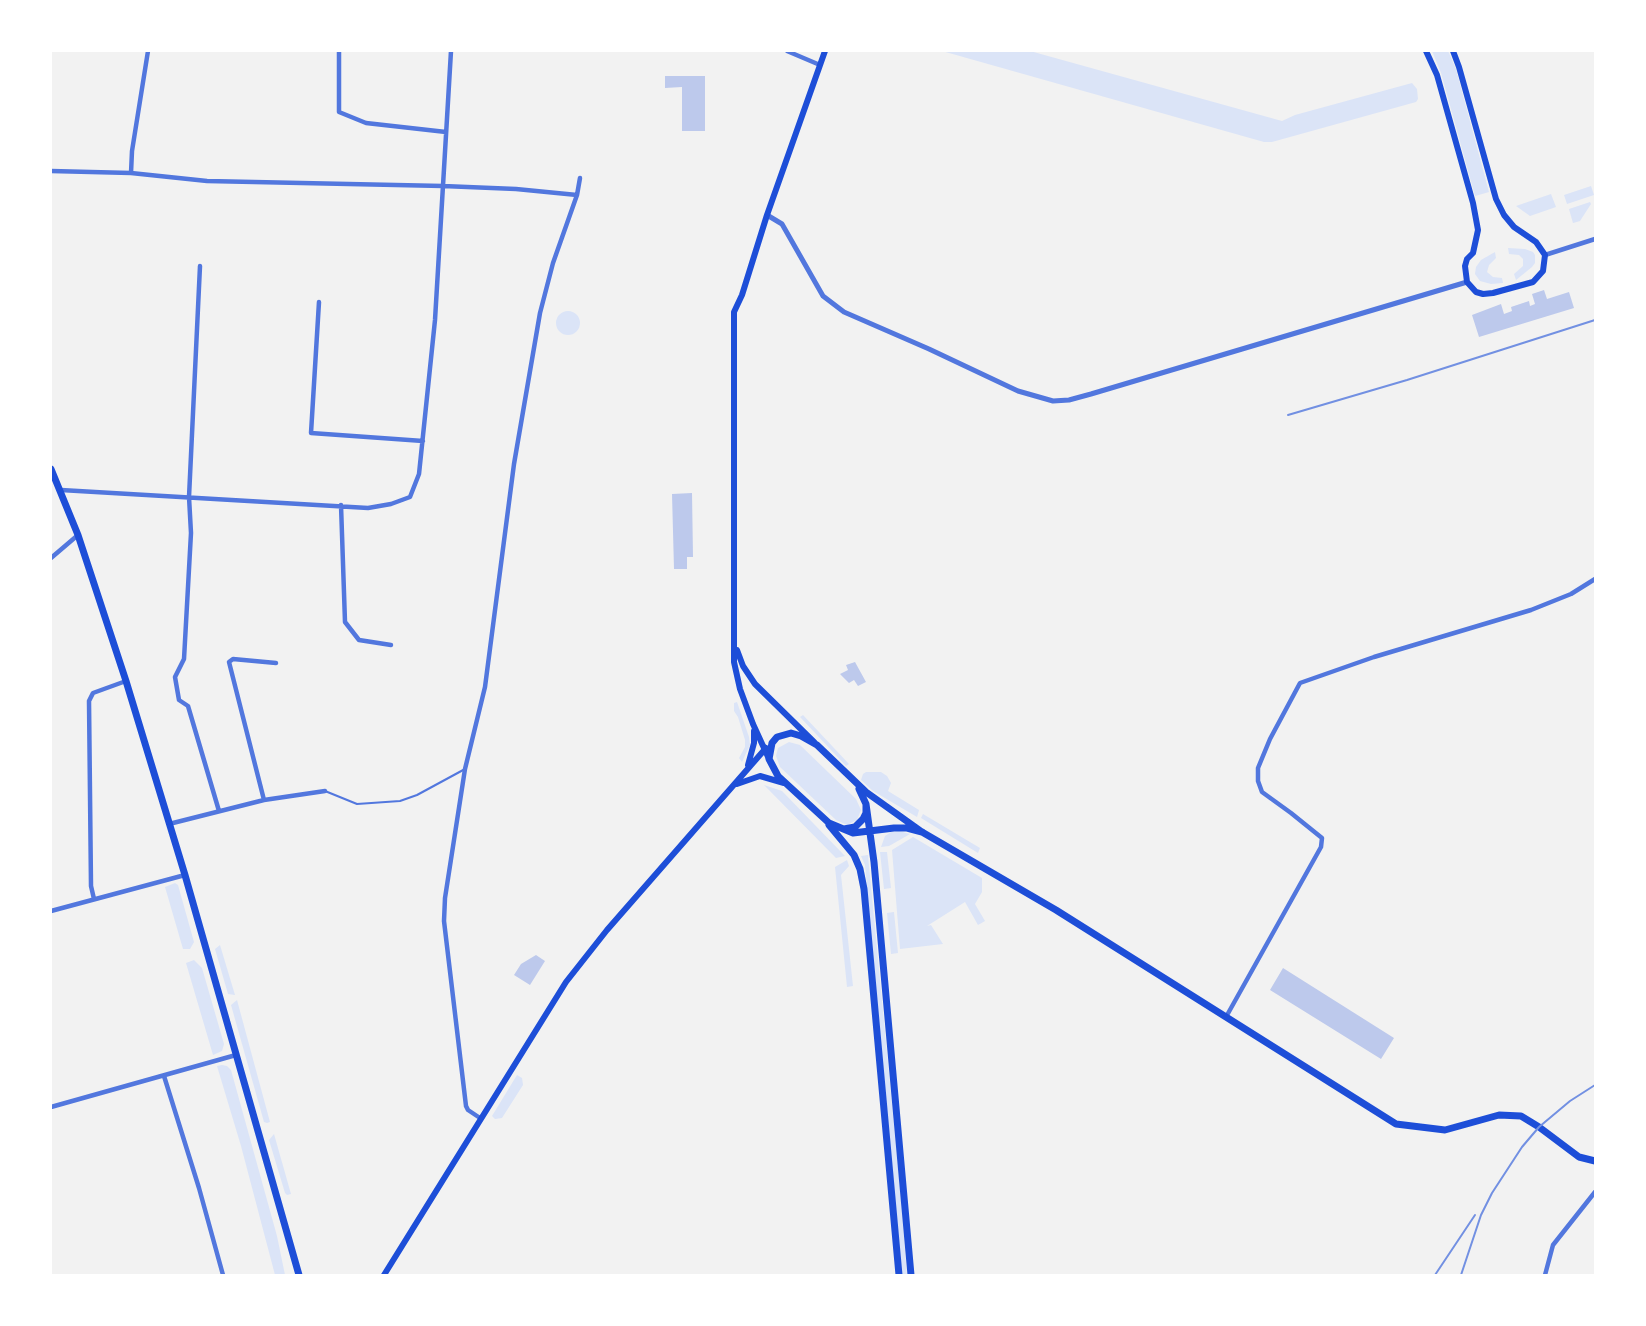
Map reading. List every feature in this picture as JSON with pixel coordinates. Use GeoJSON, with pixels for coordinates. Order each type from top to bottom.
{"type":"FeatureCollection","features":[{"type":"Feature","properties":{"kind":"main road"},"geometry":{"type":"LineString","coordinates":[[825,51],[767,215],[742,296],[734,312],[734,662],[736,675],[753,724],[778,776],[823,819],[854,855],[860,869],[864,889],[899,1275]]}},
{"type":"Feature","properties":{"kind":"main road"},"geometry":{"type":"LineString","coordinates":[[1426,51],[1437,75],[1473,203],[1478,230],[1473,253],[1467,259],[1465,266],[1467,282],[1476,292],[1484,294],[1533,282],[1544,271],[1545,255],[1536,242],[1508,220],[1494,196],[1453,51]]}},
{"type":"Feature","properties":{"kind":"main road"},"geometry":{"type":"LineString","coordinates":[[51,469],[78,535],[126,681],[185,875],[299,1275]]}},
{"type":"Feature","properties":{"kind":"main road"},"geometry":{"type":"LineString","coordinates":[[735,641],[743,666],[754,684],[866,792],[922,832],[1056,910],[1396,1124],[1445,1130],[1499,1116],[1521,1116],[1579,1157],[1595,1161]]}},
{"type":"Feature","properties":{"kind":"main road"},"geometry":{"type":"LineString","coordinates":[[746,769],[754,743],[753,724]]}},
{"type":"Feature","properties":{"kind":"main road"},"geometry":{"type":"LineString","coordinates":[[384,1275],[566,982],[607,930],[746,769],[777,737],[791,733],[817,745]]}},
{"type":"Feature","properties":{"kind":"main road"},"geometry":{"type":"LineString","coordinates":[[769,759],[772,743],[777,737]]}},
{"type":"Feature","properties":{"kind":"main road"},"geometry":{"type":"LineString","coordinates":[[731,787],[744,780],[760,776],[787,784]]}},
{"type":"Feature","properties":{"kind":"main road"},"geometry":{"type":"LineString","coordinates":[[850,778],[863,794],[871,832],[911,1275]]}},
{"type":"Feature","properties":{"kind":"main road"},"geometry":{"type":"LineString","coordinates":[[840,829],[855,827],[866,813],[866,804]]}},
{"type":"Feature","properties":{"kind":"main road"},"geometry":{"type":"LineString","coordinates":[[823,819],[840,829],[853,833],[894,828],[907,828],[922,832]]}},
{"type":"Feature","properties":{"kind":"main road"},"geometry":{"type":"LineString","coordinates":[[873,851],[879,836],[894,828]]}},
{"type":"Feature","properties":{"kind":"street"},"geometry":{"type":"LineString","coordinates":[[131,173],[132,151],[148,51]]}},
{"type":"Feature","properties":{"kind":"street"},"geometry":{"type":"LineString","coordinates":[[339,51],[339,112],[366,123],[446,132]]}},
{"type":"Feature","properties":{"kind":"street"},"geometry":{"type":"LineString","coordinates":[[61,490],[368,508],[391,504],[410,496],[419,474],[435,320],[451,51]]}},
{"type":"Feature","properties":{"kind":"street"},"geometry":{"type":"LineString","coordinates":[[787,51],[820,65]]}},
{"type":"Feature","properties":{"kind":"street"},"geometry":{"type":"LineString","coordinates":[[51,171],[131,173],[207,181],[516,189],[577,195]]}},
{"type":"Feature","properties":{"kind":"street"},"geometry":{"type":"LineString","coordinates":[[480,1118],[466,1106],[444,921],[445,898],[465,769],[485,687],[514,464],[540,313],[553,262],[577,195],[580,178]]}},
{"type":"Feature","properties":{"kind":"street"},"geometry":{"type":"LineString","coordinates":[[767,215],[782,224],[823,296],[844,312],[930,349],[1018,392],[1053,400],[1069,400],[1091,394],[1467,282]]}},
{"type":"Feature","properties":{"kind":"street"},"geometry":{"type":"LineString","coordinates":[[1545,255],[1595,239]]}},
{"type":"Feature","properties":{"kind":"street"},"geometry":{"type":"LineString","coordinates":[[200,266],[189,497],[191,533],[184,659],[175,677],[179,699],[188,706],[219,811]]}},
{"type":"Feature","properties":{"kind":"street"},"geometry":{"type":"LineString","coordinates":[[319,302],[311,433],[423,441]]}},
{"type":"Feature","properties":{"kind":"street"},"geometry":{"type":"LineString","coordinates":[[341,506],[345,622],[359,640],[391,645]]}},
{"type":"Feature","properties":{"kind":"street"},"geometry":{"type":"LineString","coordinates":[[51,558],[78,535]]}},
{"type":"Feature","properties":{"kind":"street"},"geometry":{"type":"LineString","coordinates":[[1226,1017],[1321,847],[1322,838],[1262,792],[1258,781],[1258,768],[1270,739],[1300,683],[1374,657],[1531,610],[1571,594],[1595,579]]}},
{"type":"Feature","properties":{"kind":"street"},"geometry":{"type":"LineString","coordinates":[[264,800],[229,662],[233,659],[276,663]]}},
{"type":"Feature","properties":{"kind":"street"},"geometry":{"type":"LineString","coordinates":[[94,899],[91,886],[89,701],[93,693],[126,681]]}},
{"type":"Feature","properties":{"kind":"street"},"geometry":{"type":"LineString","coordinates":[[169,824],[264,800],[325,792]]}},
{"type":"Feature","properties":{"kind":"street"},"geometry":{"type":"LineString","coordinates":[[51,911],[185,875]]}},
{"type":"Feature","properties":{"kind":"street"},"geometry":{"type":"LineString","coordinates":[[51,1107],[237,1055]]}},
{"type":"Feature","properties":{"kind":"street"},"geometry":{"type":"LineString","coordinates":[[164,1076],[223,1275]]}},
{"type":"Feature","properties":{"kind":"street"},"geometry":{"type":"LineString","coordinates":[[1545,1275],[1553,1245],[1595,1192]]}},
{"type":"Feature","properties":{"kind":"lane"},"geometry":{"type":"LineString","coordinates":[[325,792],[357,804],[400,801],[417,795],[465,769]]}},
{"type":"Feature","properties":{"kind":"shaded area"},"geometry":{"type":"Polygon","coordinates":[[[942,51],[1030,51],[1282,121],[1295,115],[1412,83],[1417,89],[1418,99],[1416,102],[1272,142],[1264,142],[942,51]]]}},
{"type":"Feature","properties":{"kind":"shaded area"},"geometry":{"type":"Polygon","coordinates":[[[1432,51],[1448,51],[1456,69],[1489,192],[1475,196],[1441,73],[1432,51]]]}},
{"type":"Feature","properties":{"kind":"shaded area"},"geometry":{"type":"Polygon","coordinates":[[[1591,186],[1594,195],[1567,204],[1564,195],[1591,186]]]}},
{"type":"Feature","properties":{"kind":"shaded area"},"geometry":{"type":"Polygon","coordinates":[[[1551,194],[1556,207],[1530,216],[1516,206],[1551,194]]]}},
{"type":"Feature","properties":{"kind":"shaded area"},"geometry":{"type":"Polygon","coordinates":[[[1590,202],[1591,204],[1580,221],[1573,223],[1569,209],[1590,202]]]}},
{"type":"Feature","properties":{"kind":"shaded area"},"geometry":{"type":"Polygon","coordinates":[[[1508,248],[1525,249],[1535,255],[1535,263],[1532,267],[1516,280],[1514,274],[1523,266],[1523,259],[1519,255],[1509,254],[1508,248]]]}},
{"type":"Feature","properties":{"kind":"shaded area"},"geometry":{"type":"Polygon","coordinates":[[[1495,252],[1496,258],[1489,265],[1487,272],[1493,277],[1502,278],[1503,283],[1491,284],[1480,281],[1475,274],[1476,267],[1481,260],[1495,252]]]}},
{"type":"Feature","properties":{"kind":"shaded area"},"geometry":{"type":"Polygon","coordinates":[[[568,311],[576,315],[580,323],[576,331],[568,335],[560,331],[556,323],[560,315],[568,311]]]}},
{"type":"Feature","properties":{"kind":"shaded area"},"geometry":{"type":"Polygon","coordinates":[[[737,702],[750,745],[742,762],[739,758],[745,747],[745,740],[734,711],[734,703],[737,702]]]}},
{"type":"Feature","properties":{"kind":"shaded area"},"geometry":{"type":"Polygon","coordinates":[[[803,715],[849,764],[846,766],[800,717],[803,715]]]}},
{"type":"Feature","properties":{"kind":"shaded area"},"geometry":{"type":"Polygon","coordinates":[[[789,742],[800,745],[856,799],[861,810],[857,820],[847,825],[836,820],[780,767],[776,756],[778,748],[789,742]]]}},
{"type":"Feature","properties":{"kind":"shaded area"},"geometry":{"type":"Polygon","coordinates":[[[866,772],[881,772],[887,776],[891,783],[888,791],[919,810],[917,817],[873,791],[861,780],[866,772]]]}},
{"type":"Feature","properties":{"kind":"shaded area"},"geometry":{"type":"Polygon","coordinates":[[[764,785],[782,791],[845,856],[836,858],[764,785]]]}},
{"type":"Feature","properties":{"kind":"shaded area"},"geometry":{"type":"Polygon","coordinates":[[[923,814],[980,848],[978,853],[921,818],[923,814]]]}},
{"type":"Feature","properties":{"kind":"shaded area"},"geometry":{"type":"Polygon","coordinates":[[[899,831],[910,834],[889,846],[881,847],[885,836],[899,831]]]}},
{"type":"Feature","properties":{"kind":"shaded area"},"geometry":{"type":"Polygon","coordinates":[[[913,837],[982,878],[982,892],[975,904],[985,921],[978,925],[965,902],[927,926],[931,925],[943,944],[900,949],[892,850],[913,837]]]}},
{"type":"Feature","properties":{"kind":"shaded area"},"geometry":{"type":"Polygon","coordinates":[[[880,852],[887,852],[891,888],[884,889],[880,852]]]}},
{"type":"Feature","properties":{"kind":"shaded area"},"geometry":{"type":"Polygon","coordinates":[[[868,855],[907,1275],[902,1275],[865,865],[861,856],[868,855]]]}},
{"type":"Feature","properties":{"kind":"shaded area"},"geometry":{"type":"Polygon","coordinates":[[[847,860],[849,866],[841,875],[853,986],[847,987],[835,867],[847,860]]]}},
{"type":"Feature","properties":{"kind":"shaded area"},"geometry":{"type":"Polygon","coordinates":[[[175,883],[178,885],[194,942],[190,949],[183,949],[165,887],[175,883]]]}},
{"type":"Feature","properties":{"kind":"shaded area"},"geometry":{"type":"Polygon","coordinates":[[[894,912],[898,953],[891,954],[887,913],[894,912]]]}},
{"type":"Feature","properties":{"kind":"shaded area"},"geometry":{"type":"Polygon","coordinates":[[[220,945],[235,995],[228,994],[215,949],[220,945]]]}},
{"type":"Feature","properties":{"kind":"shaded area"},"geometry":{"type":"Polygon","coordinates":[[[194,960],[202,968],[224,1044],[222,1051],[213,1055],[186,963],[194,960]]]}},
{"type":"Feature","properties":{"kind":"shaded area"},"geometry":{"type":"Polygon","coordinates":[[[237,1000],[270,1122],[267,1123],[264,1122],[231,1005],[237,1000]]]}},
{"type":"Feature","properties":{"kind":"shaded area"},"geometry":{"type":"Polygon","coordinates":[[[222,1065],[231,1070],[277,1236],[285,1275],[275,1275],[217,1066],[222,1065]]]}},
{"type":"Feature","properties":{"kind":"shaded area"},"geometry":{"type":"Polygon","coordinates":[[[517,1075],[522,1078],[523,1085],[502,1118],[495,1119],[492,1116],[517,1075]]]}},
{"type":"Feature","properties":{"kind":"shaded area"},"geometry":{"type":"Polygon","coordinates":[[[274,1134],[291,1194],[287,1195],[269,1140],[274,1134]]]}},
{"type":"Feature","properties":{"kind":"building"},"geometry":{"type":"Polygon","coordinates":[[[665,76],[705,76],[705,131],[682,131],[682,87],[665,88],[665,76]]]}},
{"type":"Feature","properties":{"kind":"building"},"geometry":{"type":"Polygon","coordinates":[[[1544,290],[1547,299],[1569,292],[1574,308],[1479,337],[1472,315],[1501,304],[1504,314],[1512,311],[1511,307],[1529,301],[1530,306],[1535,304],[1532,294],[1544,290]]]}},
{"type":"Feature","properties":{"kind":"building"},"geometry":{"type":"Polygon","coordinates":[[[692,493],[693,557],[687,557],[687,569],[674,569],[672,494],[692,493]]]}},
{"type":"Feature","properties":{"kind":"building"},"geometry":{"type":"Polygon","coordinates":[[[855,662],[866,682],[858,686],[854,680],[849,683],[840,674],[848,670],[846,665],[855,662]]]}},
{"type":"Feature","properties":{"kind":"building"},"geometry":{"type":"Polygon","coordinates":[[[536,955],[545,961],[530,985],[514,975],[521,964],[536,955]]]}},
{"type":"Feature","properties":{"kind":"building"},"geometry":{"type":"Polygon","coordinates":[[[1283,968],[1394,1038],[1381,1059],[1270,990],[1283,968]]]}},
{"type":"Feature","properties":{"kind":"railway"},"geometry":{"type":"LineString","coordinates":[[1288,415],[1595,320]]}},
{"type":"Feature","properties":{"kind":"railway"},"geometry":{"type":"LineString","coordinates":[[1461,1275],[1481,1215],[1492,1193],[1522,1147],[1539,1127],[1570,1101],[1595,1085]]}},
{"type":"Feature","properties":{"kind":"railway"},"geometry":{"type":"LineString","coordinates":[[1435,1275],[1475,1215]]}}]}
